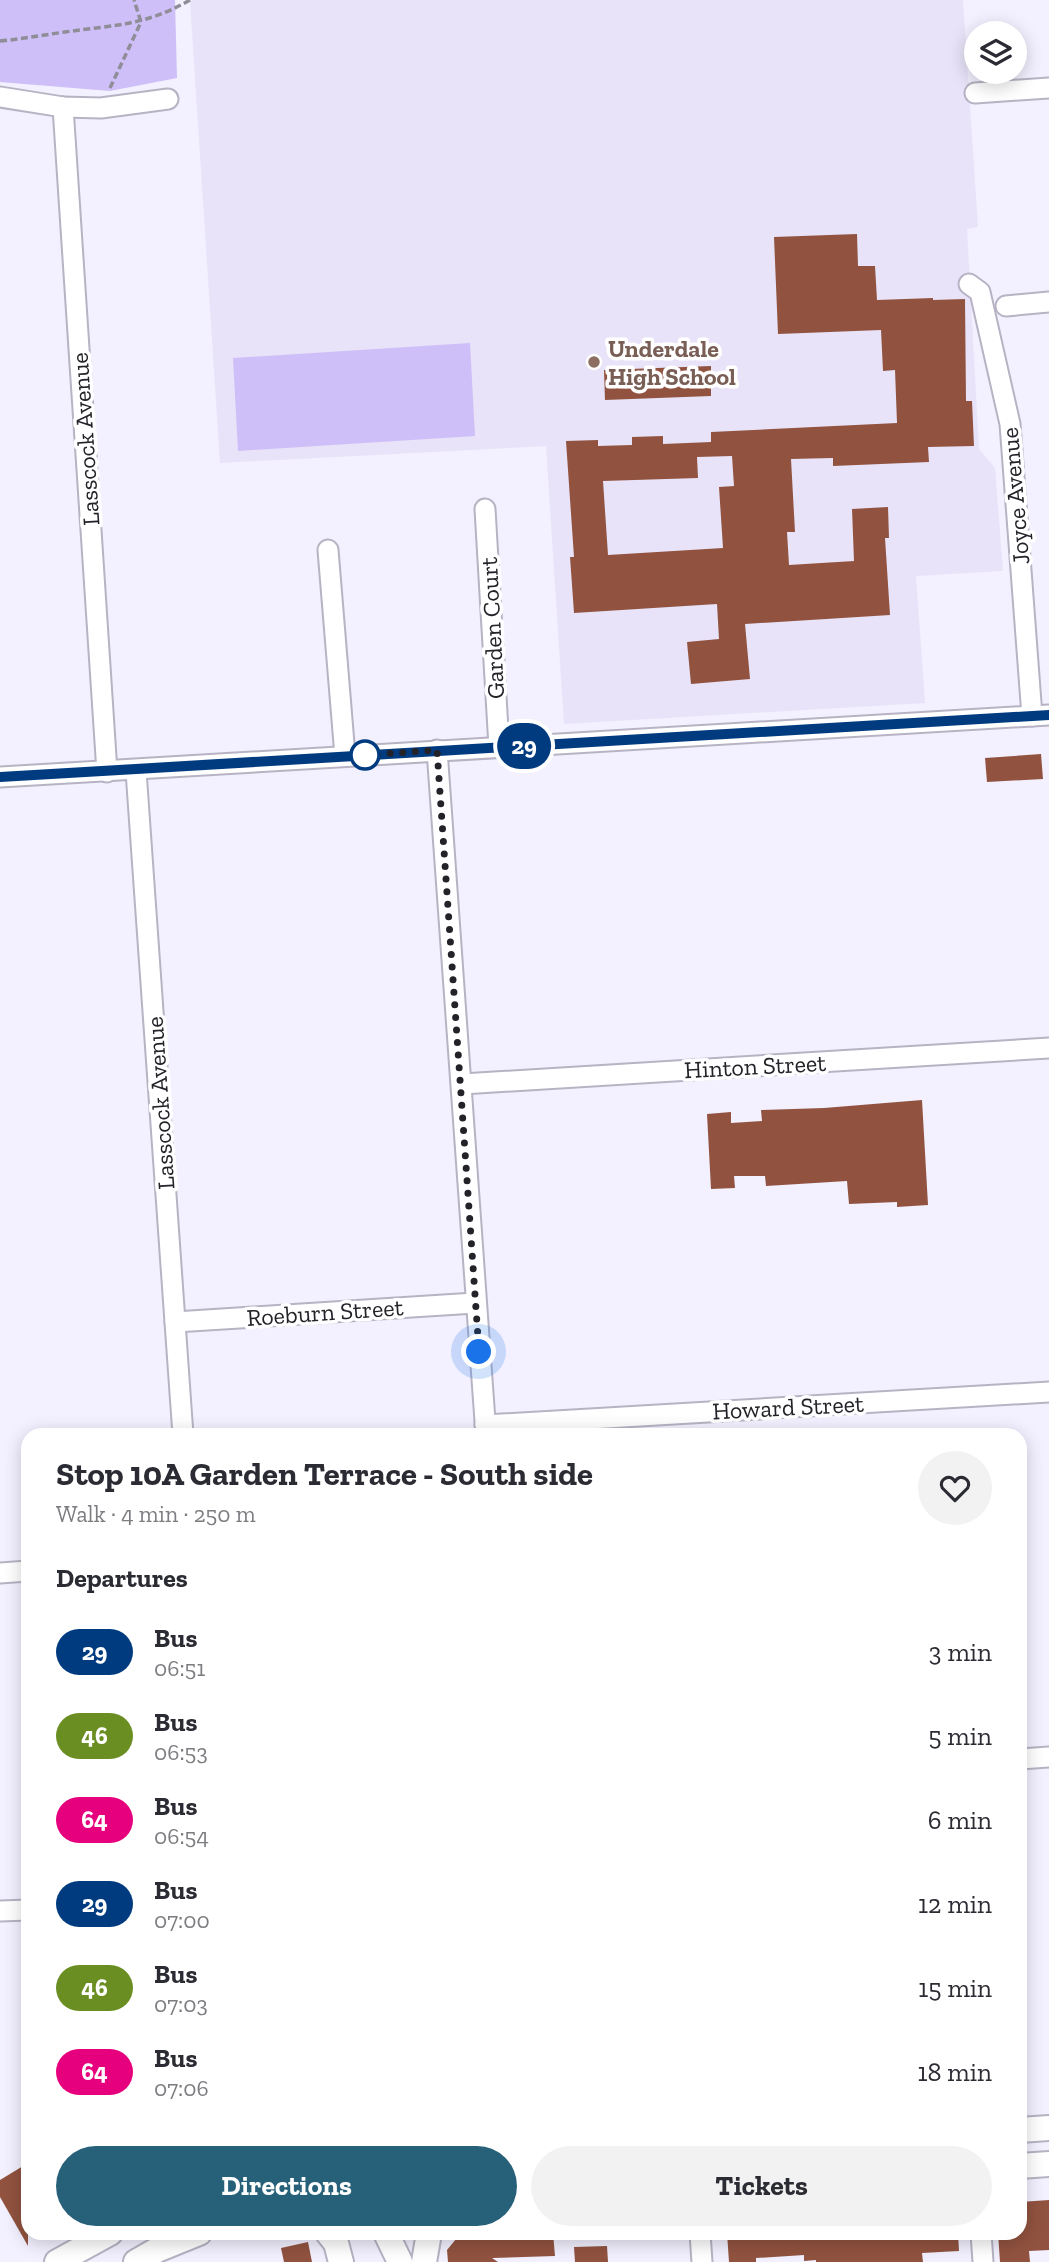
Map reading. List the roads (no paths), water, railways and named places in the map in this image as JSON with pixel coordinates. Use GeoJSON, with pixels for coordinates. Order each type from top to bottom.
{"type":"FeatureCollection","features":[{"type":"Feature","properties":{"kind":"main road"},"geometry":{"type":"LineString","coordinates":[[1027,2130],[1049,2128]]}},
{"type":"Feature","properties":{"kind":"main road"},"geometry":{"type":"LineString","coordinates":[[1027,2166],[1049,2164]]}},
{"type":"Feature","properties":{"kind":"main road"},"geometry":{"type":"LineString","coordinates":[[57,2262],[97,2240]]}},
{"type":"Feature","properties":{"kind":"main road"},"geometry":{"type":"LineString","coordinates":[[146,2256],[184,2240]]}},
{"type":"Feature","properties":{"kind":"main road"},"geometry":{"type":"LineString","coordinates":[[146,2256],[195,2240]]}},
{"type":"Feature","properties":{"kind":"main road"},"geometry":{"type":"LineString","coordinates":[[334,2240],[341,2262]]}},
{"type":"Feature","properties":{"kind":"main road"},"geometry":{"type":"LineString","coordinates":[[348,2240],[349,2262]]}},
{"type":"Feature","properties":{"kind":"main road"},"geometry":{"type":"LineString","coordinates":[[389,2240],[400,2262]]}},
{"type":"Feature","properties":{"kind":"main road"},"geometry":{"type":"LineString","coordinates":[[424,2262],[426,2240]]}},
{"type":"Feature","properties":{"kind":"street"},"geometry":{"type":"LineString","coordinates":[[975,93],[1049,88]]}},
{"type":"Feature","properties":{"kind":"street"},"geometry":{"type":"LineString","coordinates":[[0,97],[63,107],[101,108],[168,99]]}},
{"type":"Feature","properties":{"kind":"street","name":"Lasscock Avenue"},"geometry":{"type":"LineString","coordinates":[[63,107],[107,772]]}},
{"type":"Feature","properties":{"kind":"street","name":"Joyce Avenue"},"geometry":{"type":"LineString","coordinates":[[969,284],[980,292],[1010,424],[1040,715]]}},
{"type":"Feature","properties":{"kind":"street"},"geometry":{"type":"LineString","coordinates":[[1006,306],[1049,302]]}},
{"type":"Feature","properties":{"kind":"street","name":"Garden Court"},"geometry":{"type":"LineString","coordinates":[[485,509],[499,747]]}},
{"type":"Feature","properties":{"kind":"street"},"geometry":{"type":"LineString","coordinates":[[328,550],[345,756]]}},
{"type":"Feature","properties":{"kind":"street"},"geometry":{"type":"LineString","coordinates":[[0,777],[136,771],[437,750],[1040,715]]}},
{"type":"Feature","properties":{"kind":"street"},"geometry":{"type":"LineString","coordinates":[[437,750],[486,1428]]}},
{"type":"Feature","properties":{"kind":"street","name":"Lasscock Avenue"},"geometry":{"type":"LineString","coordinates":[[136,771],[183,1428]]}},
{"type":"Feature","properties":{"kind":"street","name":"Hinton Street"},"geometry":{"type":"LineString","coordinates":[[461,1084],[1049,1048]]}},
{"type":"Feature","properties":{"kind":"street","name":"Roeburn Street"},"geometry":{"type":"LineString","coordinates":[[175,1322],[475,1303]]}},
{"type":"Feature","properties":{"kind":"street","name":"Howard Street"},"geometry":{"type":"LineString","coordinates":[[516,1428],[1049,1392]]}},
{"type":"Feature","properties":{"kind":"street"},"geometry":{"type":"LineString","coordinates":[[0,1573],[21,1572]]}},
{"type":"Feature","properties":{"kind":"street"},"geometry":{"type":"LineString","coordinates":[[1027,1759],[1049,1757]]}},
{"type":"Feature","properties":{"kind":"street"},"geometry":{"type":"LineString","coordinates":[[0,1911],[21,1910]]}},
{"type":"Feature","properties":{"kind":"street"},"geometry":{"type":"LineString","coordinates":[[700,2240],[702,2262]]}},
{"type":"Feature","properties":{"kind":"street"},"geometry":{"type":"LineString","coordinates":[[981,2240],[983,2262]]}},
{"type":"Feature","properties":{"kind":"place","name":"Underdale High School"},"geometry":{"type":"Point","coordinates":[594,362]}}]}
